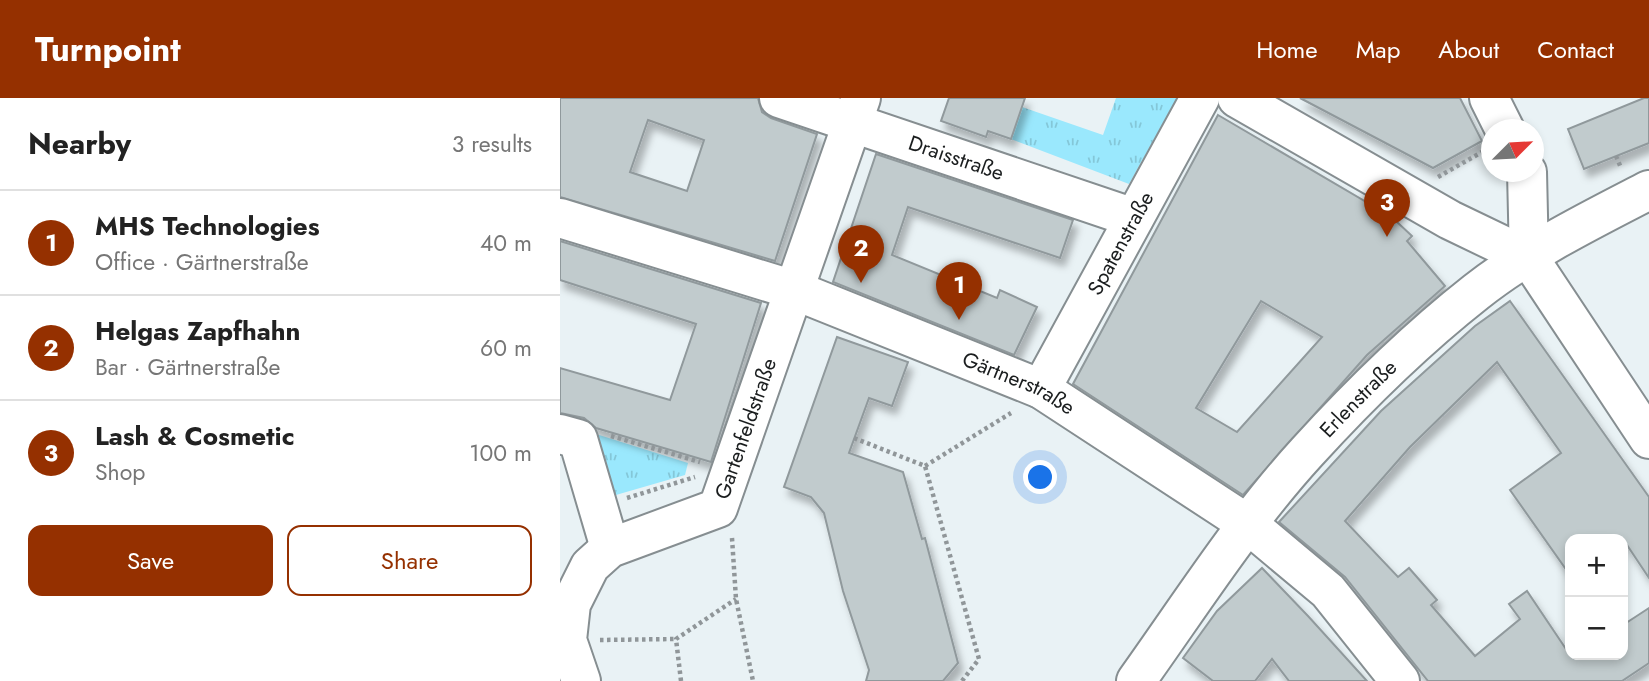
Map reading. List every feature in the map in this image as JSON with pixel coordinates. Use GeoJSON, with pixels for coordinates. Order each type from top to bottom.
{"type":"FeatureCollection","features":[{"type":"Feature","properties":{"kind":"street","name":"Draisstraße"},"geometry":{"type":"LineString","coordinates":[[779,98],[856,110],[1133,218]]}},
{"type":"Feature","properties":{"kind":"street","name":"Spatenstraße"},"geometry":{"type":"LineString","coordinates":[[1027,401],[1200,98]]}},
{"type":"Feature","properties":{"kind":"street"},"geometry":{"type":"LineString","coordinates":[[1237,98],[1450,220],[1529,258],[1649,439]]}},
{"type":"Feature","properties":{"kind":"street"},"geometry":{"type":"LineString","coordinates":[[1489,98],[1500,119]]}},
{"type":"Feature","properties":{"kind":"street","name":"Gartenfeldstraße"},"geometry":{"type":"LineString","coordinates":[[581,681],[562,640],[571,604],[590,566],[610,548],[718,509],[856,110]]}},
{"type":"Feature","properties":{"kind":"street"},"geometry":{"type":"LineString","coordinates":[[1527,182],[1529,258]]}},
{"type":"Feature","properties":{"kind":"street","name":"Erlenstraße"},"geometry":{"type":"LineString","coordinates":[[1136,681],[1249,525],[1306,453],[1397,360],[1478,291],[1582,225],[1649,190]]}},
{"type":"Feature","properties":{"kind":"street","name":"Gärtnerstraße"},"geometry":{"type":"LineString","coordinates":[[560,218],[794,290],[1027,401],[1212,498],[1328,591],[1400,681]]}},
{"type":"Feature","properties":{"kind":"street"},"geometry":{"type":"LineString","coordinates":[[569,436],[598,506],[610,548]]}},
{"type":"Feature","properties":{"kind":"path"},"geometry":{"type":"LineString","coordinates":[[1408,195],[1481,152]]}},
{"type":"Feature","properties":{"kind":"path"},"geometry":{"type":"LineString","coordinates":[[925,466],[1027,401]]}},
{"type":"Feature","properties":{"kind":"path"},"geometry":{"type":"LineString","coordinates":[[569,436],[596,431],[731,472]]}},
{"type":"Feature","properties":{"kind":"path"},"geometry":{"type":"LineString","coordinates":[[854,438],[925,466]]}},
{"type":"Feature","properties":{"kind":"path"},"geometry":{"type":"LineString","coordinates":[[925,466],[979,659],[962,681]]}},
{"type":"Feature","properties":{"kind":"path"},"geometry":{"type":"LineString","coordinates":[[598,506],[699,476],[731,472]]}},
{"type":"Feature","properties":{"kind":"path"},"geometry":{"type":"LineString","coordinates":[[718,509],[732,536],[736,599],[753,681]]}},
{"type":"Feature","properties":{"kind":"path"},"geometry":{"type":"LineString","coordinates":[[562,640],[676,639],[736,599]]}},
{"type":"Feature","properties":{"kind":"path"},"geometry":{"type":"LineString","coordinates":[[676,639],[681,681]]}},
{"type":"Feature","properties":{"kind":"green space"},"geometry":{"type":"Polygon","coordinates":[[[1116,98],[1177,98],[1129,184],[1011,139],[1022,107],[1103,135],[1116,98]]]}},
{"type":"Feature","properties":{"kind":"green space"},"geometry":{"type":"Polygon","coordinates":[[[596,434],[688,463],[685,475],[609,497],[596,434]]]}},
{"type":"Feature","properties":{"kind":"building"},"geometry":{"type":"Polygon","coordinates":[[[560,98],[758,98],[762,112],[771,118],[817,134],[775,261],[560,197],[560,98]],[[648,120],[630,172],[687,191],[704,140],[648,120]]]}},
{"type":"Feature","properties":{"kind":"building"},"geometry":{"type":"Polygon","coordinates":[[[949,98],[1025,98],[1011,139],[988,131],[986,137],[941,121],[949,98]]]}},
{"type":"Feature","properties":{"kind":"building"},"geometry":{"type":"Polygon","coordinates":[[[1300,98],[1460,98],[1481,142],[1433,168],[1300,98]]]}},
{"type":"Feature","properties":{"kind":"building"},"geometry":{"type":"Polygon","coordinates":[[[1649,98],[1649,143],[1584,169],[1568,129],[1649,98]]]}},
{"type":"Feature","properties":{"kind":"building"},"geometry":{"type":"Polygon","coordinates":[[[1218,115],[1380,210],[1382,208],[1412,236],[1407,241],[1445,286],[1367,355],[1243,495],[1073,384],[1218,115]],[[1261,301],[1196,408],[1237,432],[1322,337],[1261,301]]]}},
{"type":"Feature","properties":{"kind":"building"},"geometry":{"type":"Polygon","coordinates":[[[876,154],[1073,220],[1060,258],[908,207],[892,255],[997,298],[1000,290],[1037,307],[1014,355],[833,282],[876,154]]]}},
{"type":"Feature","properties":{"kind":"building"},"geometry":{"type":"Polygon","coordinates":[[[560,241],[761,303],[711,462],[596,428],[584,418],[560,413],[560,368],[670,400],[696,324],[560,280],[560,241]]]}},
{"type":"Feature","properties":{"kind":"building"},"geometry":{"type":"Polygon","coordinates":[[[1510,301],[1649,497],[1649,578],[1628,546],[1628,534],[1565,534],[1565,568],[1510,490],[1561,453],[1497,362],[1410,447],[1345,521],[1398,577],[1409,568],[1437,600],[1431,605],[1475,656],[1520,619],[1509,604],[1527,591],[1565,648],[1565,660],[1628,660],[1628,622],[1649,608],[1649,663],[1622,681],[1428,681],[1345,577],[1279,522],[1381,411],[1475,326],[1510,301]]]}},
{"type":"Feature","properties":{"kind":"building"},"geometry":{"type":"Polygon","coordinates":[[[837,337],[908,362],[892,406],[869,398],[849,453],[903,472],[922,539],[925,538],[958,663],[943,681],[866,681],[869,670],[843,591],[824,513],[811,497],[784,487],[837,337]]]}},
{"type":"Feature","properties":{"kind":"building"},"geometry":{"type":"Polygon","coordinates":[[[1262,568],[1367,681],[1289,681],[1272,659],[1255,681],[1213,681],[1183,658],[1217,611],[1262,568]]]}},
{"type":"Feature","properties":{"kind":"place","name":"Lash & Cosmetic"},"geometry":{"type":"Point","coordinates":[1387,237]}},
{"type":"Feature","properties":{"kind":"place","name":"Helgas Zapfhahn"},"geometry":{"type":"Point","coordinates":[861,283]}},
{"type":"Feature","properties":{"kind":"place","name":"MHS Technologies"},"geometry":{"type":"Point","coordinates":[959,320]}}]}
